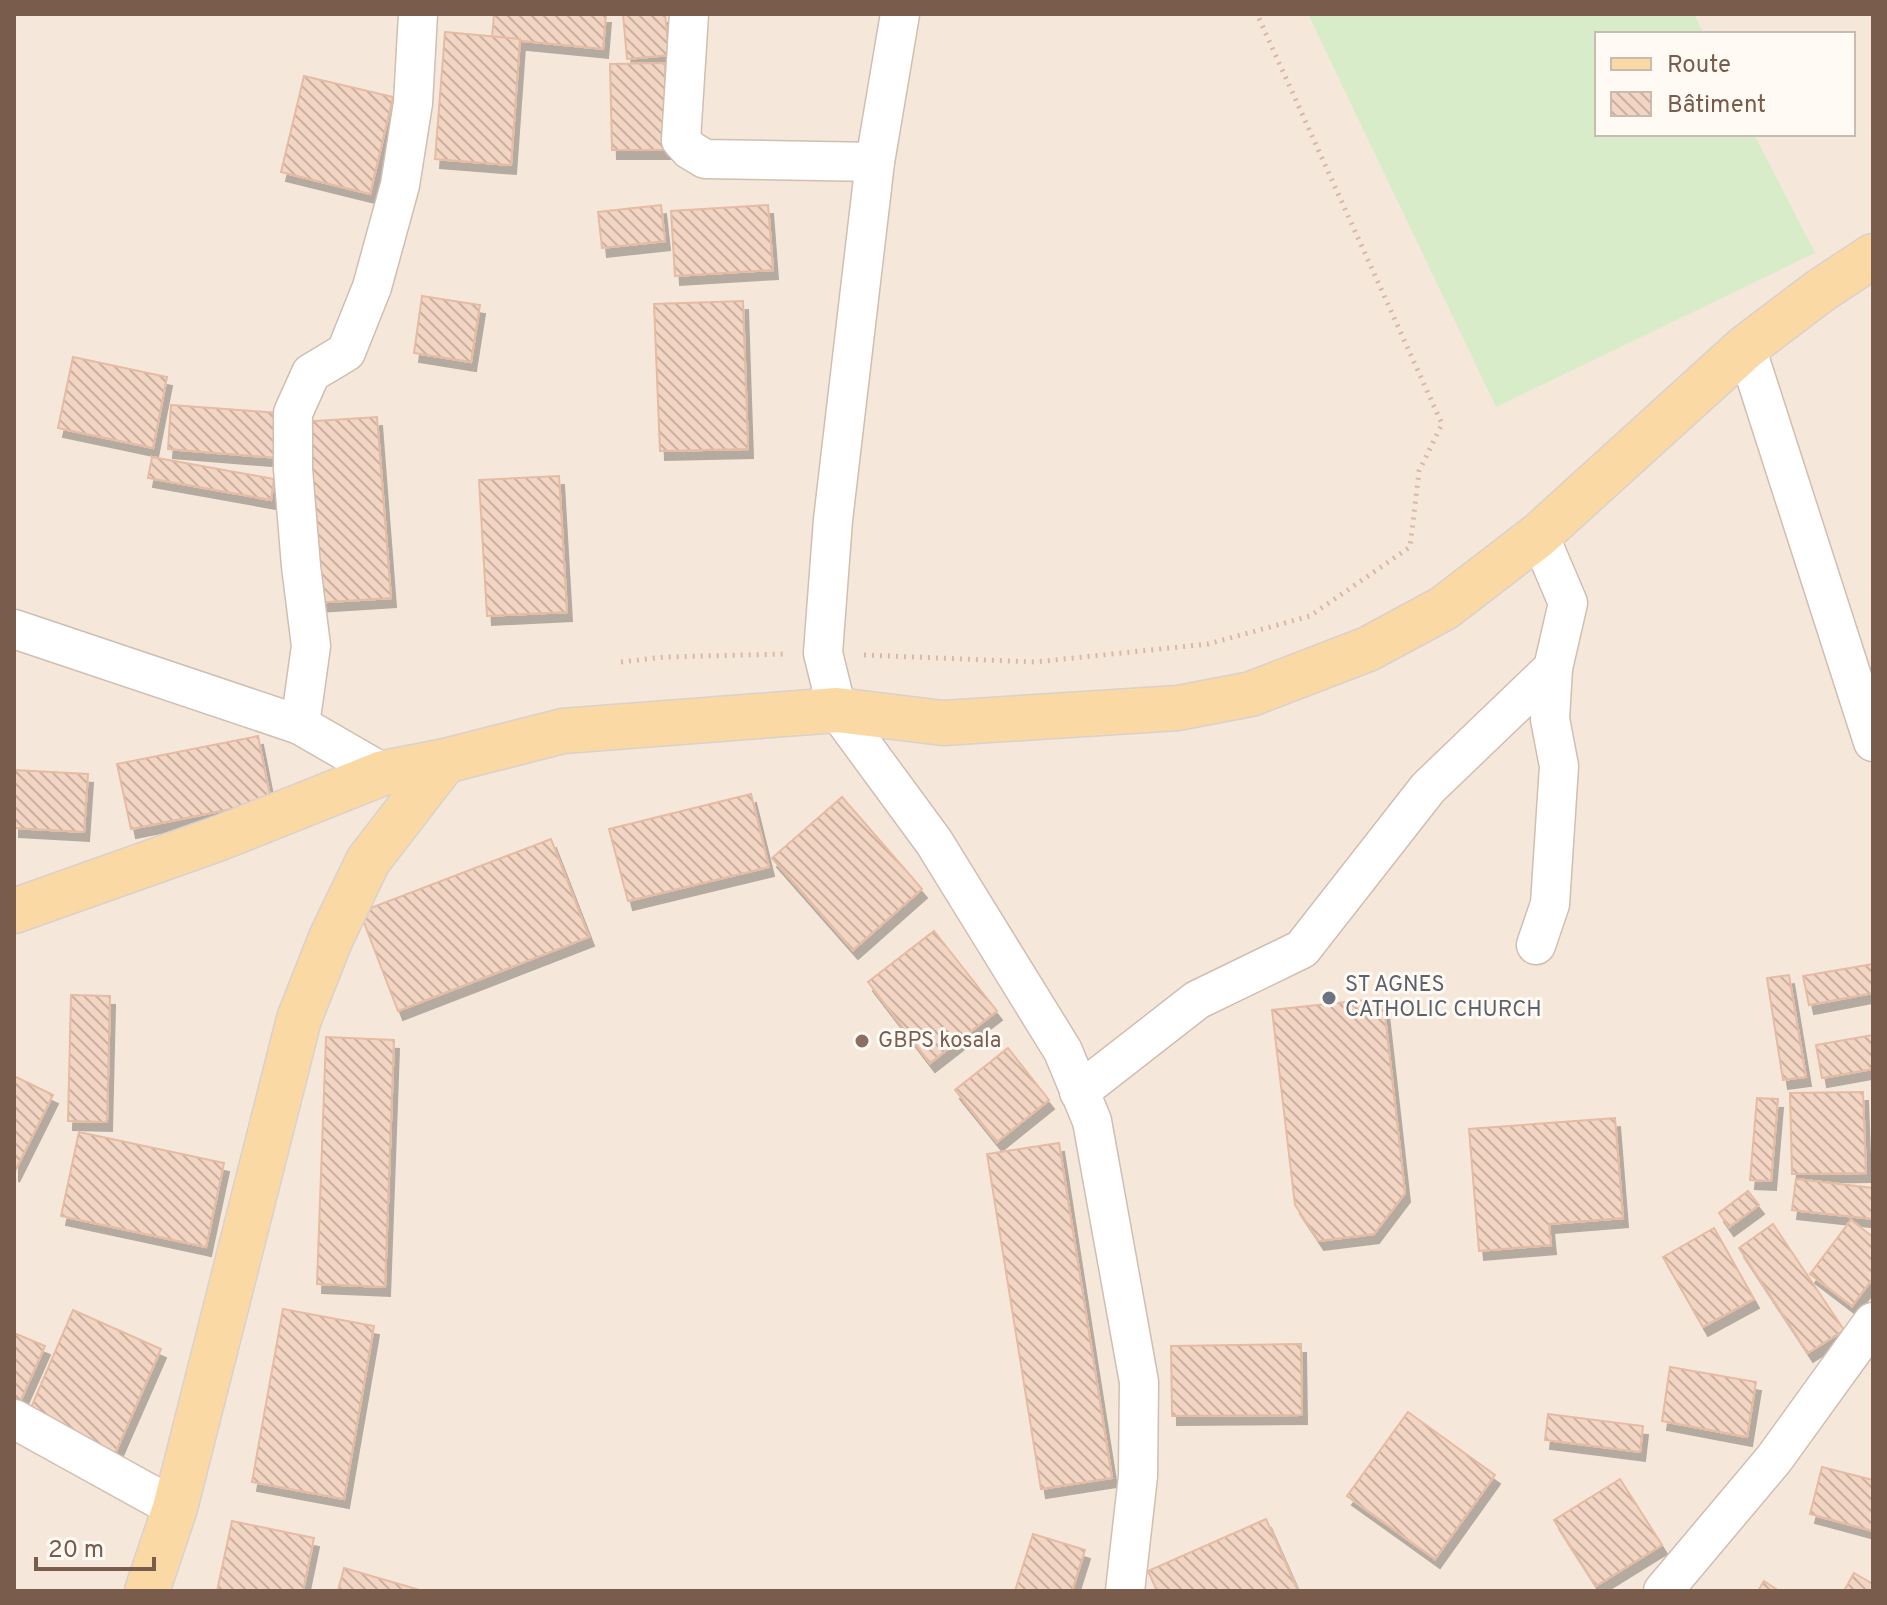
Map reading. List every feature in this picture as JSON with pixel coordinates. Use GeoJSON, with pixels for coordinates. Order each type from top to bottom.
{"type":"FeatureCollection","features":[{"type":"Feature","properties":{"kind":"main road"},"geometry":{"type":"LineString","coordinates":[[14,911],[220,838],[383,773],[445,761],[563,731],[837,710],[943,723],[1178,708],[1251,694],[1368,649],[1444,608],[1539,535],[1746,347],[1820,291],[1873,256]]}},
{"type":"Feature","properties":{"kind":"main road"},"geometry":{"type":"LineString","coordinates":[[147,1591],[175,1508],[299,1019],[331,938],[368,861],[445,761]]}},
{"type":"Feature","properties":{"kind":"street"},"geometry":{"type":"LineString","coordinates":[[300,725],[311,646],[295,497],[293,413],[311,373],[346,352],[372,287],[400,185],[413,103],[418,14]]}},
{"type":"Feature","properties":{"kind":"street"},"geometry":{"type":"LineString","coordinates":[[689,14],[681,140],[690,150],[705,159],[875,162]]}},
{"type":"Feature","properties":{"kind":"street"},"geometry":{"type":"LineString","coordinates":[[900,14],[875,162],[833,520],[823,653],[837,710],[934,842],[1063,1051],[1092,1121],[1139,1382],[1138,1476],[1125,1591]]}},
{"type":"Feature","properties":{"kind":"street"},"geometry":{"type":"LineString","coordinates":[[1746,347],[1873,742]]}},
{"type":"Feature","properties":{"kind":"street"},"geometry":{"type":"LineString","coordinates":[[1536,945],[1550,904],[1559,766],[1550,719],[1553,668],[1568,603],[1539,535]]}},
{"type":"Feature","properties":{"kind":"street"},"geometry":{"type":"LineString","coordinates":[[14,629],[300,725],[383,773]]}},
{"type":"Feature","properties":{"kind":"street"},"geometry":{"type":"LineString","coordinates":[[1079,1092],[1197,1000],[1302,949],[1428,788],[1553,668]]}},
{"type":"Feature","properties":{"kind":"street"},"geometry":{"type":"LineString","coordinates":[[1663,1591],[1774,1459],[1873,1322]]}},
{"type":"Feature","properties":{"kind":"street"},"geometry":{"type":"LineString","coordinates":[[14,1419],[175,1508]]}},
{"type":"Feature","properties":{"kind":"path"},"geometry":{"type":"LineString","coordinates":[[621,662],[664,657],[823,653],[1035,662],[1208,644],[1310,616],[1410,547],[1419,471],[1442,424],[1257,14]]}},
{"type":"Feature","properties":{"kind":"shaded area"},"geometry":{"type":"Polygon","coordinates":[[[14,14],[1873,14],[1873,1591],[14,1591],[14,14]]]}},
{"type":"Feature","properties":{"kind":"green space"},"geometry":{"type":"Polygon","coordinates":[[[1308,14],[1694,14],[1703,32],[1595,32],[1595,136],[1755,136],[1815,253],[1496,407],[1308,14]]]}},
{"type":"Feature","properties":{"kind":"building"},"geometry":{"type":"Polygon","coordinates":[[[494,14],[606,14],[603,49],[492,38],[494,14]]]}},
{"type":"Feature","properties":{"kind":"building"},"geometry":{"type":"Polygon","coordinates":[[[623,14],[665,14],[669,55],[627,59],[623,14]]]}},
{"type":"Feature","properties":{"kind":"building"},"geometry":{"type":"Polygon","coordinates":[[[445,32],[520,39],[511,165],[435,159],[445,32]]]}},
{"type":"Feature","properties":{"kind":"building"},"geometry":{"type":"Polygon","coordinates":[[[665,63],[666,150],[612,150],[610,64],[665,63]]]}},
{"type":"Feature","properties":{"kind":"building"},"geometry":{"type":"Polygon","coordinates":[[[304,76],[393,97],[370,194],[281,172],[304,76]]]}},
{"type":"Feature","properties":{"kind":"building"},"geometry":{"type":"Polygon","coordinates":[[[661,205],[665,241],[602,248],[598,212],[661,205]]]}},
{"type":"Feature","properties":{"kind":"building"},"geometry":{"type":"Polygon","coordinates":[[[768,205],[773,270],[675,276],[671,211],[768,205]]]}},
{"type":"Feature","properties":{"kind":"building"},"geometry":{"type":"Polygon","coordinates":[[[422,296],[480,305],[471,362],[414,353],[422,296]]]}},
{"type":"Feature","properties":{"kind":"building"},"geometry":{"type":"Polygon","coordinates":[[[743,301],[748,449],[660,451],[654,304],[743,301]]]}},
{"type":"Feature","properties":{"kind":"building"},"geometry":{"type":"Polygon","coordinates":[[[73,357],[167,377],[153,448],[58,428],[73,357]]]}},
{"type":"Feature","properties":{"kind":"building"},"geometry":{"type":"Polygon","coordinates":[[[171,405],[280,413],[278,458],[168,449],[171,405]]]}},
{"type":"Feature","properties":{"kind":"building"},"geometry":{"type":"Polygon","coordinates":[[[377,417],[391,598],[314,603],[300,422],[377,417]]]}},
{"type":"Feature","properties":{"kind":"building"},"geometry":{"type":"Polygon","coordinates":[[[152,457],[274,479],[271,500],[148,478],[152,457]]]}},
{"type":"Feature","properties":{"kind":"building"},"geometry":{"type":"Polygon","coordinates":[[[559,476],[567,612],[487,616],[479,480],[559,476]]]}},
{"type":"Feature","properties":{"kind":"building"},"geometry":{"type":"Polygon","coordinates":[[[258,736],[271,801],[131,829],[117,764],[258,736]]]}},
{"type":"Feature","properties":{"kind":"building"},"geometry":{"type":"Polygon","coordinates":[[[14,770],[88,774],[84,832],[14,828],[14,770]]]}},
{"type":"Feature","properties":{"kind":"building"},"geometry":{"type":"Polygon","coordinates":[[[751,794],[769,867],[628,901],[609,829],[751,794]]]}},
{"type":"Feature","properties":{"kind":"building"},"geometry":{"type":"Polygon","coordinates":[[[842,797],[922,889],[853,950],[772,858],[842,797]]]}},
{"type":"Feature","properties":{"kind":"building"},"geometry":{"type":"Polygon","coordinates":[[[551,839],[589,937],[398,1011],[360,912],[551,839]]]}},
{"type":"Feature","properties":{"kind":"building"},"geometry":{"type":"Polygon","coordinates":[[[934,931],[997,1011],[930,1063],[868,982],[934,931]]]}},
{"type":"Feature","properties":{"kind":"building"},"geometry":{"type":"Polygon","coordinates":[[[1873,964],[1873,993],[1809,1005],[1803,976],[1873,964]]]}},
{"type":"Feature","properties":{"kind":"building"},"geometry":{"type":"Polygon","coordinates":[[[1789,975],[1806,1077],[1783,1080],[1767,978],[1789,975]]]}},
{"type":"Feature","properties":{"kind":"building"},"geometry":{"type":"Polygon","coordinates":[[[71,995],[110,996],[107,1122],[68,1121],[71,995]]]}},
{"type":"Feature","properties":{"kind":"building"},"geometry":{"type":"Polygon","coordinates":[[[1383,998],[1405,1193],[1374,1234],[1319,1241],[1295,1205],[1272,1010],[1383,998]]]}},
{"type":"Feature","properties":{"kind":"building"},"geometry":{"type":"Polygon","coordinates":[[[1873,1035],[1873,1069],[1822,1078],[1816,1045],[1873,1035]]]}},
{"type":"Feature","properties":{"kind":"building"},"geometry":{"type":"Polygon","coordinates":[[[326,1037],[394,1040],[385,1287],[317,1284],[326,1037]]]}},
{"type":"Feature","properties":{"kind":"building"},"geometry":{"type":"Polygon","coordinates":[[[1008,1048],[1049,1100],[997,1142],[955,1090],[1008,1048]]]}},
{"type":"Feature","properties":{"kind":"building"},"geometry":{"type":"Polygon","coordinates":[[[14,1076],[53,1095],[14,1173],[14,1076]]]}},
{"type":"Feature","properties":{"kind":"building"},"geometry":{"type":"Polygon","coordinates":[[[1863,1092],[1866,1173],[1792,1174],[1790,1093],[1863,1092]]]}},
{"type":"Feature","properties":{"kind":"building"},"geometry":{"type":"Polygon","coordinates":[[[1757,1098],[1778,1099],[1771,1181],[1750,1180],[1757,1098]]]}},
{"type":"Feature","properties":{"kind":"building"},"geometry":{"type":"Polygon","coordinates":[[[1615,1118],[1623,1218],[1549,1224],[1551,1245],[1479,1251],[1469,1129],[1615,1118]]]}},
{"type":"Feature","properties":{"kind":"building"},"geometry":{"type":"Polygon","coordinates":[[[79,1132],[224,1163],[206,1247],[61,1216],[79,1132]]]}},
{"type":"Feature","properties":{"kind":"building"},"geometry":{"type":"Polygon","coordinates":[[[1059,1143],[1112,1478],[1041,1489],[987,1154],[1059,1143]]]}},
{"type":"Feature","properties":{"kind":"building"},"geometry":{"type":"Polygon","coordinates":[[[1796,1179],[1873,1188],[1873,1219],[1792,1210],[1796,1179]]]}},
{"type":"Feature","properties":{"kind":"building"},"geometry":{"type":"Polygon","coordinates":[[[1748,1191],[1759,1205],[1729,1227],[1719,1213],[1748,1191]]]}},
{"type":"Feature","properties":{"kind":"building"},"geometry":{"type":"Polygon","coordinates":[[[1851,1220],[1873,1237],[1873,1278],[1852,1306],[1810,1274],[1851,1220]]]}},
{"type":"Feature","properties":{"kind":"building"},"geometry":{"type":"Polygon","coordinates":[[[1773,1224],[1844,1330],[1808,1353],[1739,1248],[1773,1224]]]}},
{"type":"Feature","properties":{"kind":"building"},"geometry":{"type":"Polygon","coordinates":[[[1714,1228],[1754,1299],[1703,1327],[1663,1257],[1714,1228]]]}},
{"type":"Feature","properties":{"kind":"building"},"geometry":{"type":"Polygon","coordinates":[[[283,1309],[374,1326],[344,1499],[252,1482],[283,1309]]]}},
{"type":"Feature","properties":{"kind":"building"},"geometry":{"type":"Polygon","coordinates":[[[73,1310],[161,1349],[114,1456],[27,1417],[73,1310]]]}},
{"type":"Feature","properties":{"kind":"building"},"geometry":{"type":"Polygon","coordinates":[[[14,1333],[45,1346],[20,1402],[14,1400],[14,1333]]]}},
{"type":"Feature","properties":{"kind":"building"},"geometry":{"type":"Polygon","coordinates":[[[1301,1344],[1302,1415],[1172,1416],[1171,1346],[1301,1344]]]}},
{"type":"Feature","properties":{"kind":"building"},"geometry":{"type":"Polygon","coordinates":[[[1670,1367],[1756,1382],[1747,1437],[1662,1421],[1670,1367]]]}},
{"type":"Feature","properties":{"kind":"building"},"geometry":{"type":"Polygon","coordinates":[[[1408,1412],[1495,1475],[1435,1559],[1347,1496],[1408,1412]]]}},
{"type":"Feature","properties":{"kind":"building"},"geometry":{"type":"Polygon","coordinates":[[[1548,1414],[1643,1426],[1640,1452],[1545,1440],[1548,1414]]]}},
{"type":"Feature","properties":{"kind":"building"},"geometry":{"type":"Polygon","coordinates":[[[1822,1467],[1873,1480],[1873,1531],[1810,1514],[1822,1467]]]}},
{"type":"Feature","properties":{"kind":"building"},"geometry":{"type":"Polygon","coordinates":[[[1620,1479],[1662,1545],[1596,1586],[1554,1520],[1620,1479]]]}},
{"type":"Feature","properties":{"kind":"building"},"geometry":{"type":"Polygon","coordinates":[[[1266,1519],[1298,1591],[1157,1591],[1148,1571],[1266,1519]]]}},
{"type":"Feature","properties":{"kind":"building"},"geometry":{"type":"Polygon","coordinates":[[[232,1521],[314,1538],[303,1591],[217,1591],[232,1521]]]}},
{"type":"Feature","properties":{"kind":"building"},"geometry":{"type":"Polygon","coordinates":[[[1033,1534],[1085,1550],[1072,1591],[1015,1591],[1033,1534]]]}},
{"type":"Feature","properties":{"kind":"building"},"geometry":{"type":"Polygon","coordinates":[[[344,1568],[423,1591],[338,1591],[344,1568]]]}},
{"type":"Feature","properties":{"kind":"building"},"geometry":{"type":"Polygon","coordinates":[[[1854,1573],[1873,1584],[1873,1591],[1844,1591],[1854,1573]]]}},
{"type":"Feature","properties":{"kind":"building"},"geometry":{"type":"Polygon","coordinates":[[[1764,1581],[1779,1591],[1758,1591],[1764,1581]]]}},
{"type":"Feature","properties":{"kind":"place","name":"ST AGNES CATHOLIC CHURCH"},"geometry":{"type":"Point","coordinates":[1329,998]}},
{"type":"Feature","properties":{"kind":"place","name":"GBPS kosala"},"geometry":{"type":"Point","coordinates":[862,1041]}}]}
